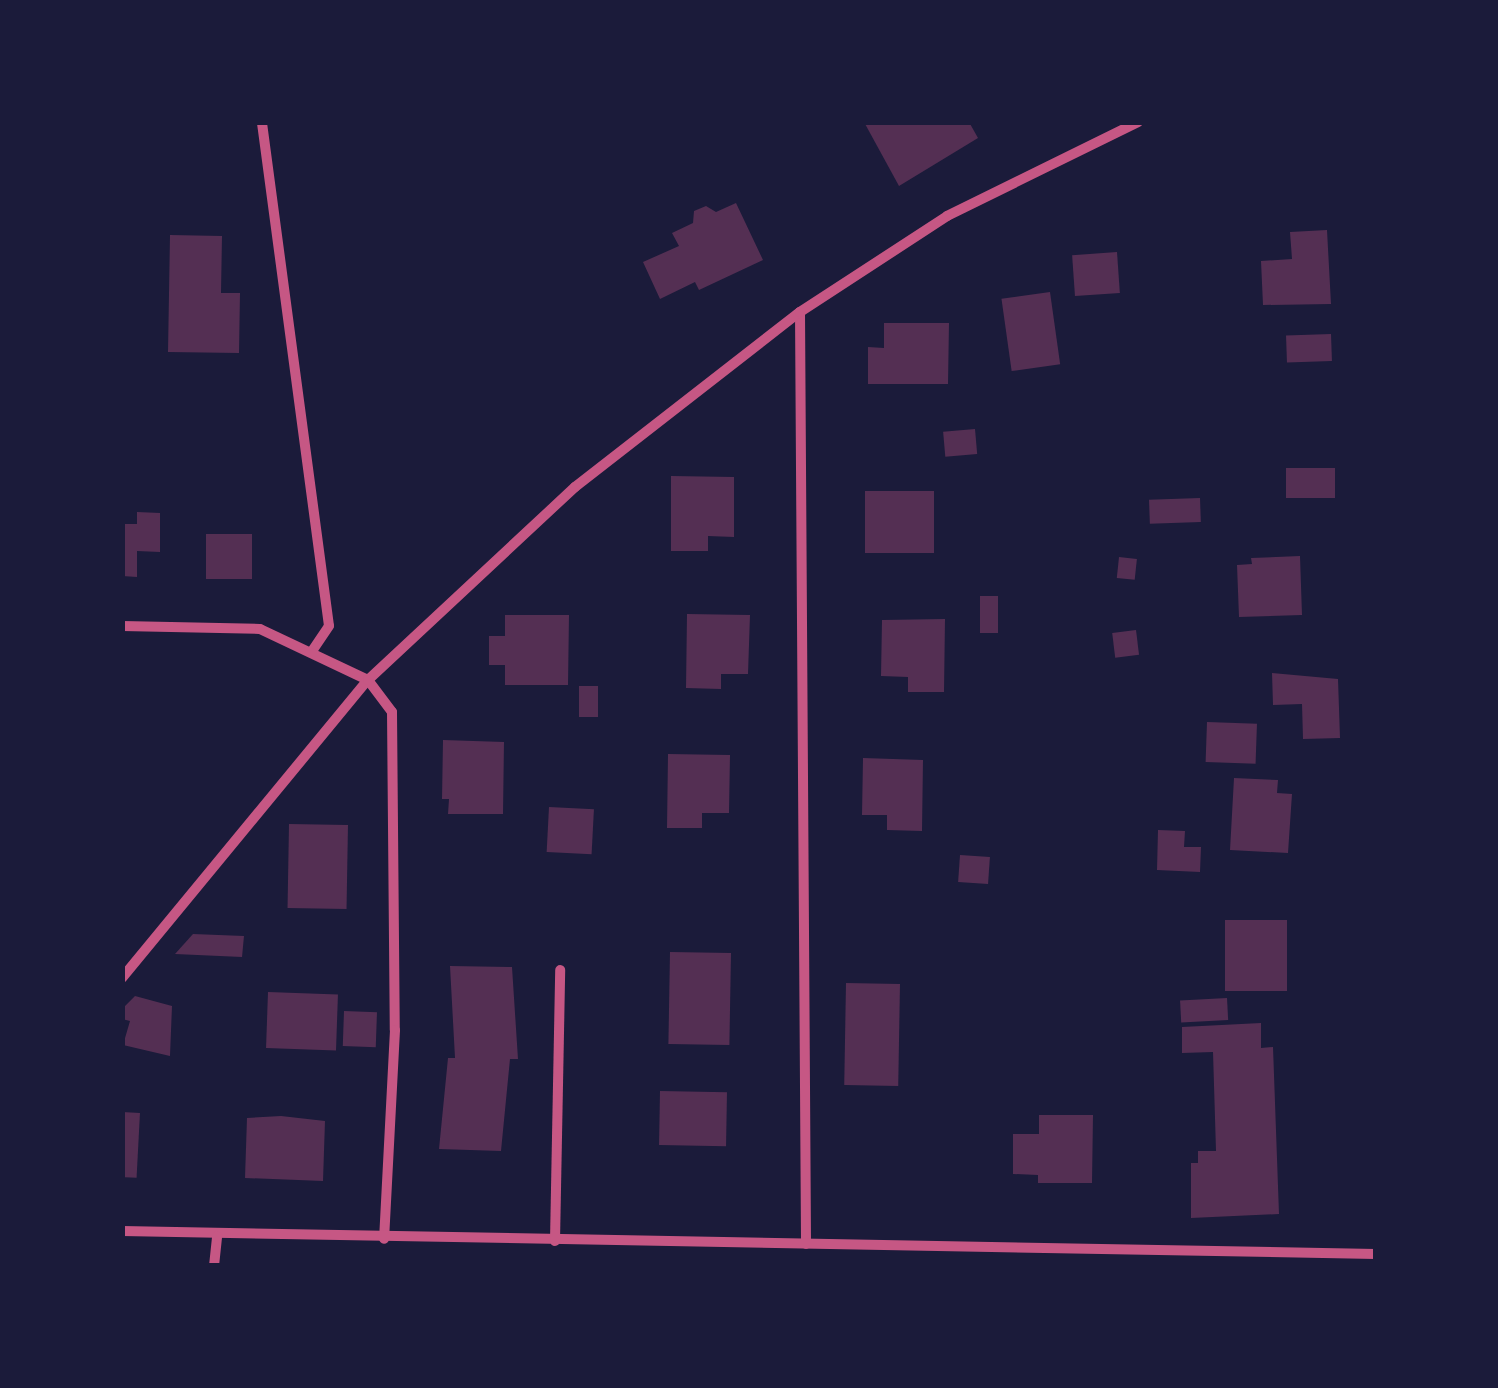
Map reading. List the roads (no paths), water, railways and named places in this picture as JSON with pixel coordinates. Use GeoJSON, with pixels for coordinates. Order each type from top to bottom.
{"type":"FeatureCollection","features":[{"type":"Feature","properties":{"kind":"street"},"geometry":{"type":"LineString","coordinates":[[248,122],[262,123],[330,626],[313,650]]}},
{"type":"Feature","properties":{"kind":"street"},"geometry":{"type":"LineString","coordinates":[[122,978],[368,680],[574,488],[800,312],[947,216],[1138,122]]}},
{"type":"Feature","properties":{"kind":"street"},"geometry":{"type":"LineString","coordinates":[[800,312],[806,1244]]}},
{"type":"Feature","properties":{"kind":"street"},"geometry":{"type":"LineString","coordinates":[[122,626],[260,629],[313,650],[368,680],[392,712],[394,1030],[384,1238]]}},
{"type":"Feature","properties":{"kind":"street"},"geometry":{"type":"LineString","coordinates":[[556,1241],[560,970]]}},
{"type":"Feature","properties":{"kind":"street"},"geometry":{"type":"LineString","coordinates":[[122,1231],[217,1236],[1376,1254]]}},
{"type":"Feature","properties":{"kind":"street"},"geometry":{"type":"LineString","coordinates":[[214,1266],[217,1236]]}}]}
